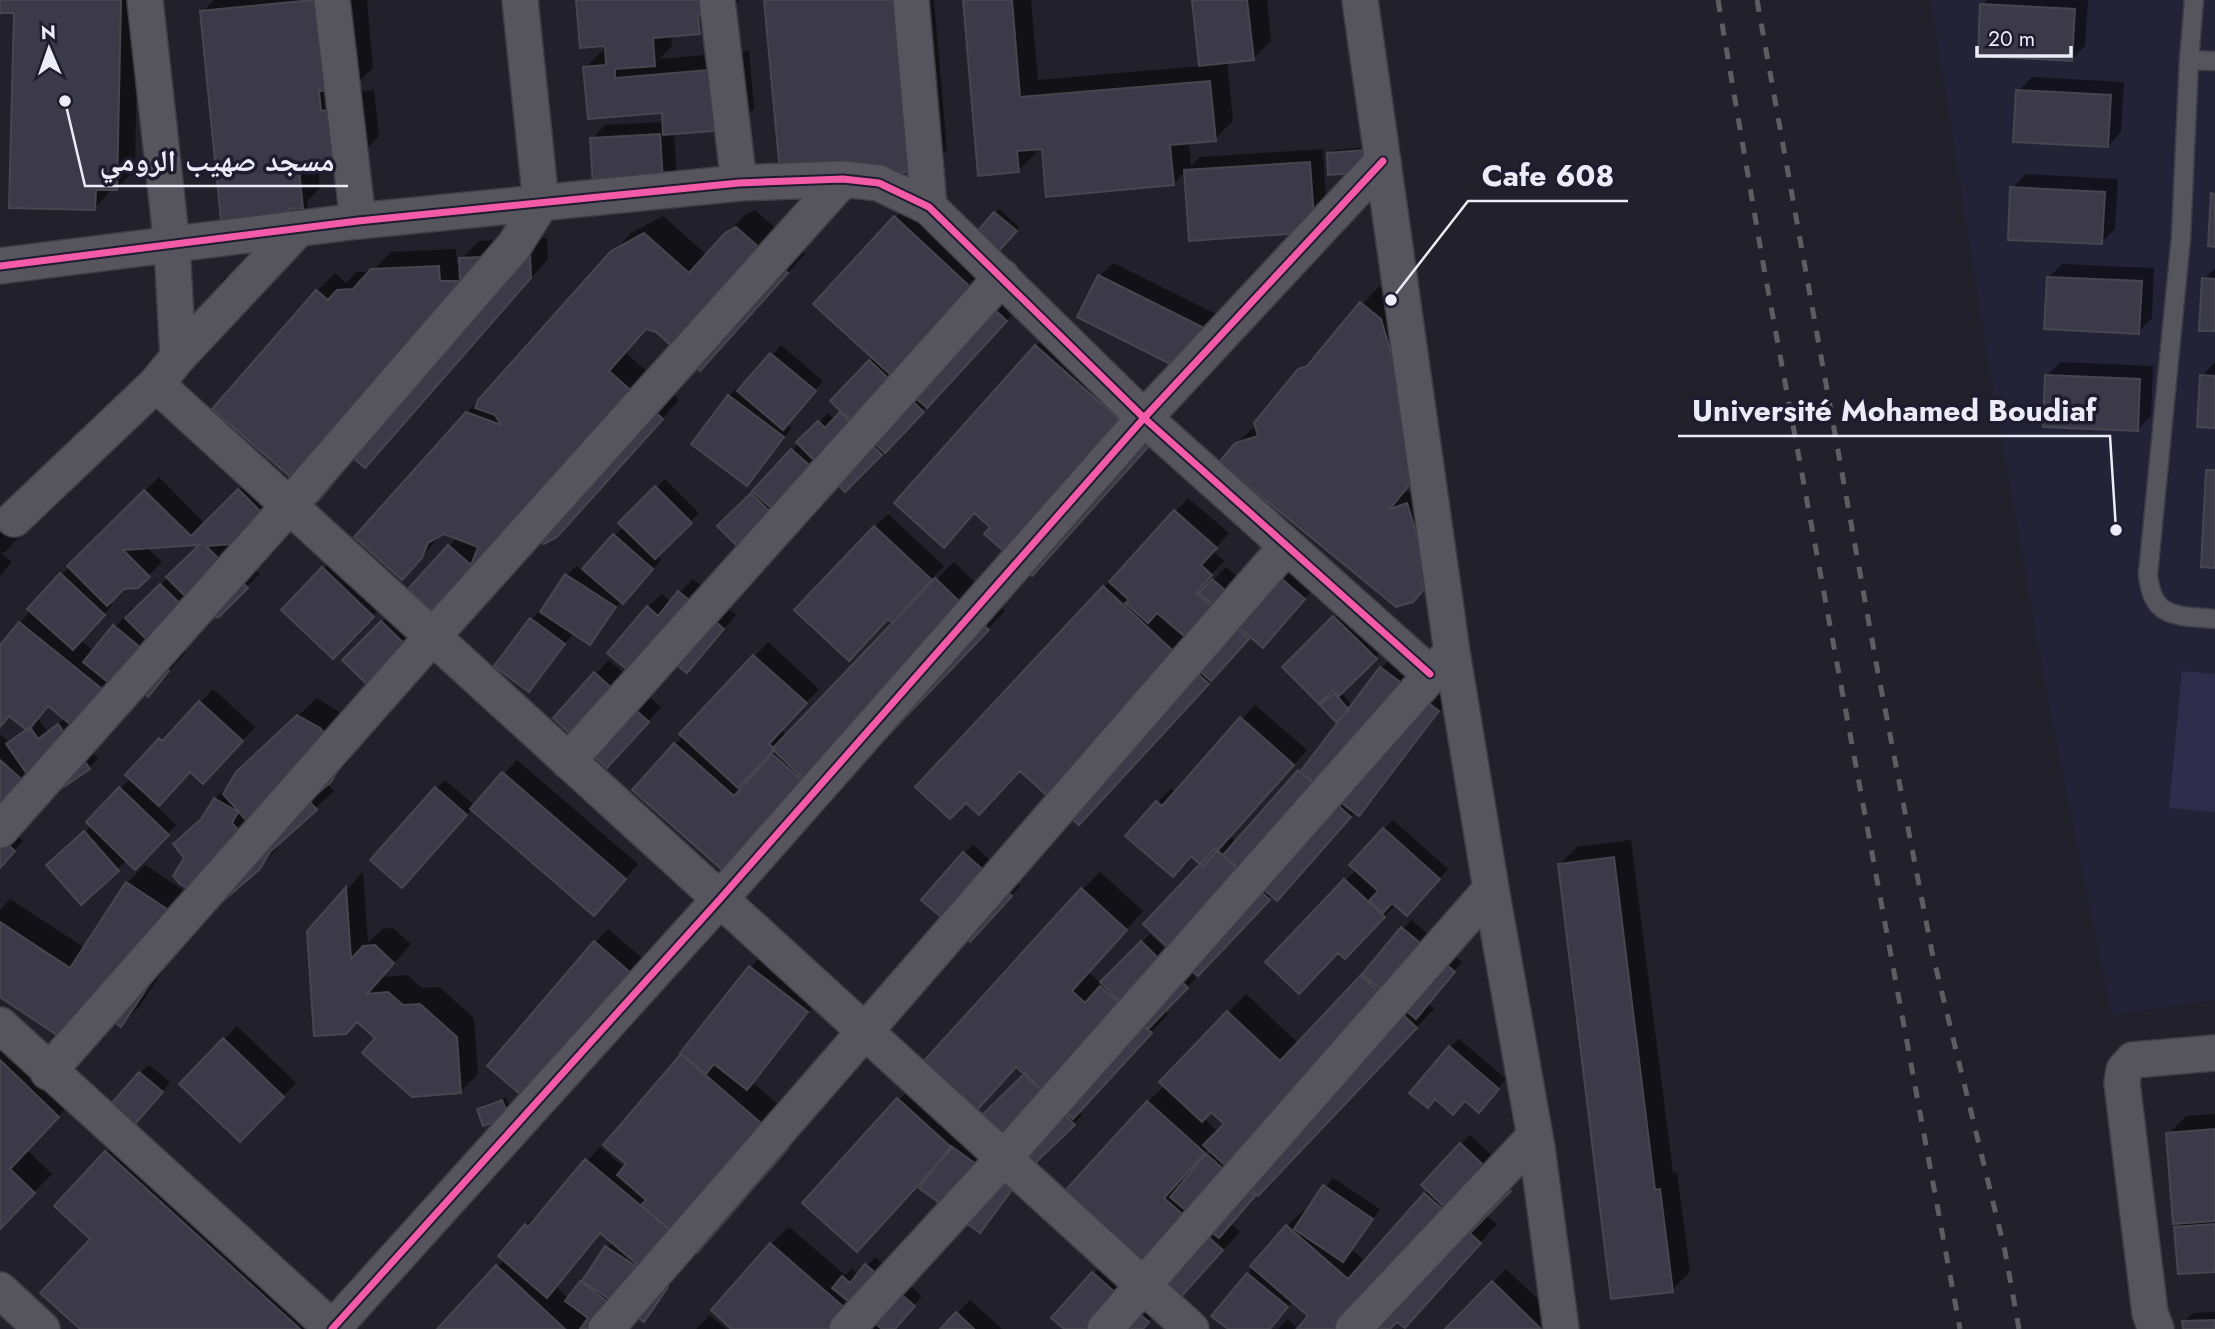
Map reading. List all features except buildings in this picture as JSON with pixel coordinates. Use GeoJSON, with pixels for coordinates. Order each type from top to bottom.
{"type":"FeatureCollection","features":[{"type":"Feature","properties":{"kind":"street"},"geometry":{"type":"LineString","coordinates":[[145,0],[172,246],[178,357]]}},
{"type":"Feature","properties":{"kind":"street"},"geometry":{"type":"LineString","coordinates":[[332,0],[358,220]]}},
{"type":"Feature","properties":{"kind":"street"},"geometry":{"type":"LineString","coordinates":[[0,830],[289,506],[514,246],[541,203],[520,0]]}},
{"type":"Feature","properties":{"kind":"street"},"geometry":{"type":"LineString","coordinates":[[718,0],[739,183]]}},
{"type":"Feature","properties":{"kind":"street"},"geometry":{"type":"LineString","coordinates":[[911,0],[929,207]]}},
{"type":"Feature","properties":{"kind":"street"},"geometry":{"type":"LineString","coordinates":[[1360,0],[1383,161],[1441,663],[1491,889],[1535,1136],[1561,1329]]}},
{"type":"Feature","properties":{"kind":"street"},"geometry":{"type":"LineString","coordinates":[[0,1025],[48,1072],[332,1329],[720,900],[1144,418],[1383,161]]}},
{"type":"Feature","properties":{"kind":"street"},"geometry":{"type":"LineString","coordinates":[[0,266],[358,220],[739,183],[843,179],[879,183],[929,207],[1144,418],[1286,547],[1441,663]]}},
{"type":"Feature","properties":{"kind":"street"},"geometry":{"type":"LineString","coordinates":[[48,1072],[432,637],[843,179]]}},
{"type":"Feature","properties":{"kind":"street"},"geometry":{"type":"LineString","coordinates":[[5,520],[156,384],[298,229]]}},
{"type":"Feature","properties":{"kind":"street"},"geometry":{"type":"LineString","coordinates":[[569,761],[1002,277]]}},
{"type":"Feature","properties":{"kind":"street"},"geometry":{"type":"LineString","coordinates":[[156,384],[1191,1329]]}},
{"type":"Feature","properties":{"kind":"street"},"geometry":{"type":"LineString","coordinates":[[606,1329],[1286,547]]}},
{"type":"Feature","properties":{"kind":"street"},"geometry":{"type":"LineString","coordinates":[[847,1329],[1004,1158],[1441,663]]}},
{"type":"Feature","properties":{"kind":"street"},"geometry":{"type":"LineString","coordinates":[[1105,1329],[1491,889]]}},
{"type":"Feature","properties":{"kind":"street"},"geometry":{"type":"LineString","coordinates":[[2157,1329],[2150,1313],[2122,1083],[2124,1070],[2133,1060],[2215,1053]]}},
{"type":"Feature","properties":{"kind":"street"},"geometry":{"type":"LineString","coordinates":[[1353,1329],[1535,1136]]}},
{"type":"Feature","properties":{"kind":"street"},"geometry":{"type":"LineString","coordinates":[[0,1290],[42,1329]]}},
{"type":"Feature","properties":{"kind":"lane"},"geometry":{"type":"LineString","coordinates":[[2194,0],[2181,237],[2148,574],[2150,594],[2160,609],[2178,615],[2215,618]]}},
{"type":"Feature","properties":{"kind":"lane"},"geometry":{"type":"LineString","coordinates":[[2189,60],[2215,61]]}},
{"type":"Feature","properties":{"kind":"shaded area"},"geometry":{"type":"Polygon","coordinates":[[[1931,0],[2215,0],[2215,1000],[2112,1015],[2049,706],[1987,354],[1931,0]]]}},
{"type":"Feature","properties":{"kind":"shaded area"},"geometry":{"type":"Polygon","coordinates":[[[2182,671],[2215,674],[2215,812],[2169,808],[2182,671]]]}},
{"type":"Feature","properties":{"kind":"railway"},"geometry":{"type":"LineString","coordinates":[[1718,0],[1763,263],[1960,1329]]}},
{"type":"Feature","properties":{"kind":"railway"},"geometry":{"type":"LineString","coordinates":[[1757,0],[1876,662],[1932,952],[2005,1251],[2019,1329]]}},
{"type":"Feature","properties":{"kind":"cycle path"},"geometry":{"type":"LineString","coordinates":[[332,1329],[720,899],[1144,418],[1383,161]]}},
{"type":"Feature","properties":{"kind":"cycle path"},"geometry":{"type":"LineString","coordinates":[[0,266],[358,221],[739,183],[843,179],[879,183],[929,207],[1144,418],[1430,674]]}},
{"type":"Feature","properties":{"kind":"place","name":"مسجد صهيب الرومي"},"geometry":{"type":"Point","coordinates":[65,101]}},
{"type":"Feature","properties":{"kind":"place","name":"Cafe 608"},"geometry":{"type":"Point","coordinates":[1391,300]}},
{"type":"Feature","properties":{"kind":"place","name":"Université Mohamed Boudiaf"},"geometry":{"type":"Point","coordinates":[2116,530]}}]}
